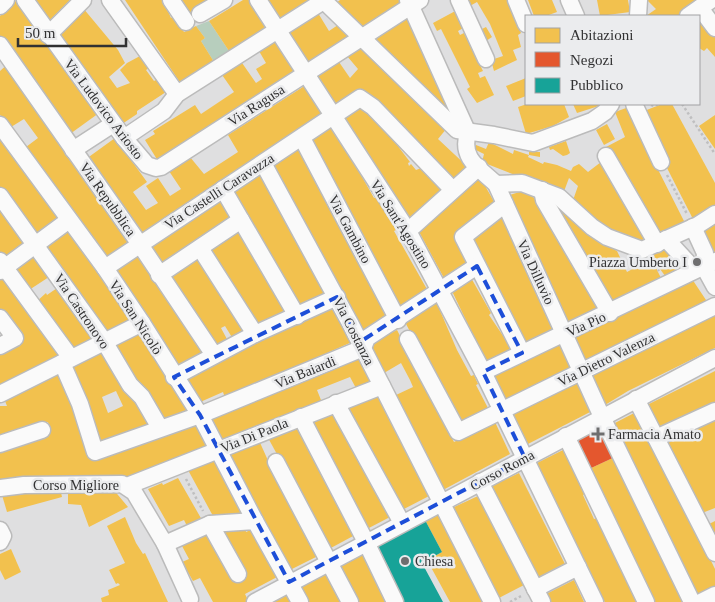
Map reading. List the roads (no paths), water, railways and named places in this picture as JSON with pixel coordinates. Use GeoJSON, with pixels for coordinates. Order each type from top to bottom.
{"type":"FeatureCollection","features":[{"type":"Feature","properties":{"kind":"street"},"geometry":{"type":"LineString","coordinates":[[0,6],[6,0]]}},
{"type":"Feature","properties":{"kind":"street","name":"Via Ludovico Ariosto"},"geometry":{"type":"LineString","coordinates":[[25,0],[113,124],[151,167]]}},
{"type":"Feature","properties":{"kind":"street"},"geometry":{"type":"LineString","coordinates":[[48,35],[83,0]]}},
{"type":"Feature","properties":{"kind":"street"},"geometry":{"type":"LineString","coordinates":[[110,0],[177,94]]}},
{"type":"Feature","properties":{"kind":"street"},"geometry":{"type":"LineString","coordinates":[[171,0],[193,18],[224,0]]}},
{"type":"Feature","properties":{"kind":"street","name":"Via Sant'Agostino"},"geometry":{"type":"LineString","coordinates":[[258,0],[408,231],[483,372],[595,602]]}},
{"type":"Feature","properties":{"kind":"street"},"geometry":{"type":"LineString","coordinates":[[124,138],[164,111],[177,94],[325,0],[360,38],[457,130],[533,143],[592,121],[605,112],[610,105]]}},
{"type":"Feature","properties":{"kind":"street"},"geometry":{"type":"LineString","coordinates":[[459,0],[486,59]]}},
{"type":"Feature","properties":{"kind":"street"},"geometry":{"type":"LineString","coordinates":[[516,0],[525,22]]}},
{"type":"Feature","properties":{"kind":"street"},"geometry":{"type":"LineString","coordinates":[[569,0],[576,15]]}},
{"type":"Feature","properties":{"kind":"street"},"geometry":{"type":"LineString","coordinates":[[638,15],[639,0]]}},
{"type":"Feature","properties":{"kind":"street"},"geometry":{"type":"LineString","coordinates":[[413,2],[468,133]]}},
{"type":"Feature","properties":{"kind":"street","name":"Via Ragusa"},"geometry":{"type":"LineString","coordinates":[[151,167],[162,167],[413,2]]}},
{"type":"Feature","properties":{"kind":"street"},"geometry":{"type":"LineString","coordinates":[[700,8],[715,28]]}},
{"type":"Feature","properties":{"kind":"street","name":"Via Repubblica"},"geometry":{"type":"LineString","coordinates":[[0,45],[139,243],[214,356]]}},
{"type":"Feature","properties":{"kind":"street","name":"Via Castelli Caravazza"},"geometry":{"type":"LineString","coordinates":[[105,268],[139,243],[302,138],[357,99],[362,99],[454,190]]}},
{"type":"Feature","properties":{"kind":"street"},"geometry":{"type":"LineString","coordinates":[[634,105],[661,162]]}},
{"type":"Feature","properties":{"kind":"street"},"geometry":{"type":"LineString","coordinates":[[73,150],[113,124]]}},
{"type":"Feature","properties":{"kind":"street","name":"Via San Nicolò"},"geometry":{"type":"LineString","coordinates":[[0,125],[105,268],[142,323],[174,377],[200,415],[255,521]]}},
{"type":"Feature","properties":{"kind":"street","name":"Via Dilluvio"},"geometry":{"type":"LineString","coordinates":[[468,133],[464,144],[466,155],[496,184],[602,417],[692,602]]}},
{"type":"Feature","properties":{"kind":"street","name":"Via Gambino"},"geometry":{"type":"LineString","coordinates":[[302,138],[398,320]]}},
{"type":"Feature","properties":{"kind":"street"},"geometry":{"type":"LineString","coordinates":[[606,156],[657,244]]}},
{"type":"Feature","properties":{"kind":"street","name":"Via Costanza"},"geometry":{"type":"LineString","coordinates":[[263,163],[337,297],[492,602]]}},
{"type":"Feature","properties":{"kind":"street"},"geometry":{"type":"LineString","coordinates":[[408,231],[479,167]]}},
{"type":"Feature","properties":{"kind":"street"},"geometry":{"type":"LineString","coordinates":[[496,184],[522,183],[560,197],[592,227],[607,237],[657,244],[691,266],[710,264]]}},
{"type":"Feature","properties":{"kind":"street"},"geometry":{"type":"LineString","coordinates":[[223,189],[297,316]]}},
{"type":"Feature","properties":{"kind":"street"},"geometry":{"type":"LineString","coordinates":[[542,190],[544,200],[610,313]]}},
{"type":"Feature","properties":{"kind":"street","name":"Via Castronovo"},"geometry":{"type":"LineString","coordinates":[[0,196],[37,244],[104,341],[130,385],[142,397],[160,428]]}},
{"type":"Feature","properties":{"kind":"street"},"geometry":{"type":"LineString","coordinates":[[505,204],[463,237],[522,353]]}},
{"type":"Feature","properties":{"kind":"street"},"geometry":{"type":"LineString","coordinates":[[657,244],[715,214]]}},
{"type":"Feature","properties":{"kind":"street"},"geometry":{"type":"LineString","coordinates":[[66,361],[2,267],[69,220]]}},
{"type":"Feature","properties":{"kind":"street"},"geometry":{"type":"LineString","coordinates":[[160,275],[242,220]]}},
{"type":"Feature","properties":{"kind":"street"},"geometry":{"type":"LineString","coordinates":[[694,225],[710,264],[715,287]]}},
{"type":"Feature","properties":{"kind":"street"},"geometry":{"type":"LineString","coordinates":[[200,248],[255,334]]}},
{"type":"Feature","properties":{"kind":"street","name":"Via Pio"},"geometry":{"type":"LineString","coordinates":[[483,372],[710,264]]}},
{"type":"Feature","properties":{"kind":"street","name":"Via Baiardi"},"geometry":{"type":"LineString","coordinates":[[66,361],[95,452],[200,415],[363,348],[367,338],[398,320],[477,266]]}},
{"type":"Feature","properties":{"kind":"street"},"geometry":{"type":"LineString","coordinates":[[174,377],[255,334],[337,297]]}},
{"type":"Feature","properties":{"kind":"street","name":"Via Dietro Valenza"},"geometry":{"type":"LineString","coordinates":[[502,411],[713,307]]}},
{"type":"Feature","properties":{"kind":"street"},"geometry":{"type":"LineString","coordinates":[[0,318],[15,338],[0,346]]}},
{"type":"Feature","properties":{"kind":"street"},"geometry":{"type":"LineString","coordinates":[[0,394],[142,323]]}},
{"type":"Feature","properties":{"kind":"street"},"geometry":{"type":"LineString","coordinates":[[408,339],[458,432],[502,411]]}},
{"type":"Feature","properties":{"kind":"street","name":"Corso Roma"},"geometry":{"type":"LineString","coordinates":[[255,602],[289,582],[715,358]]}},
{"type":"Feature","properties":{"kind":"street","name":"Via Di Paola"},"geometry":{"type":"LineString","coordinates":[[127,486],[382,386]]}},
{"type":"Feature","properties":{"kind":"street"},"geometry":{"type":"LineString","coordinates":[[636,399],[715,553]]}},
{"type":"Feature","properties":{"kind":"street"},"geometry":{"type":"LineString","coordinates":[[336,403],[402,523]]}},
{"type":"Feature","properties":{"kind":"street"},"geometry":{"type":"LineString","coordinates":[[656,438],[715,411]]}},
{"type":"Feature","properties":{"kind":"street"},"geometry":{"type":"LineString","coordinates":[[301,417],[395,602]]}},
{"type":"Feature","properties":{"kind":"street"},"geometry":{"type":"LineString","coordinates":[[0,444],[42,430]]}},
{"type":"Feature","properties":{"kind":"street"},"geometry":{"type":"LineString","coordinates":[[566,436],[646,602]]}},
{"type":"Feature","properties":{"kind":"street"},"geometry":{"type":"LineString","coordinates":[[276,462],[350,602]]}},
{"type":"Feature","properties":{"kind":"street"},"geometry":{"type":"LineString","coordinates":[[480,482],[539,595],[578,567]]}},
{"type":"Feature","properties":{"kind":"street","name":"Corso Migliore"},"geometry":{"type":"LineString","coordinates":[[0,488],[117,483],[127,486],[134,492],[165,544],[190,599]]}},
{"type":"Feature","properties":{"kind":"street"},"geometry":{"type":"LineString","coordinates":[[165,544],[210,524],[255,521],[300,602]]}},
{"type":"Feature","properties":{"kind":"street"},"geometry":{"type":"LineString","coordinates":[[210,524],[238,574]]}},
{"type":"Feature","properties":{"kind":"street"},"geometry":{"type":"LineString","coordinates":[[0,530],[4,536],[0,542]]}},
{"type":"Feature","properties":{"kind":"street"},"geometry":{"type":"LineString","coordinates":[[701,602],[715,595]]}},
{"type":"Feature","properties":{"kind":"place","name":"Piazza Umberto I"},"geometry":{"type":"Point","coordinates":[697,262]}},
{"type":"Feature","properties":{"kind":"place","name":"Farmacia Amato"},"geometry":{"type":"Point","coordinates":[598,434]}},
{"type":"Feature","properties":{"kind":"place","name":"Chiesa"},"geometry":{"type":"Point","coordinates":[405,561]}}]}
